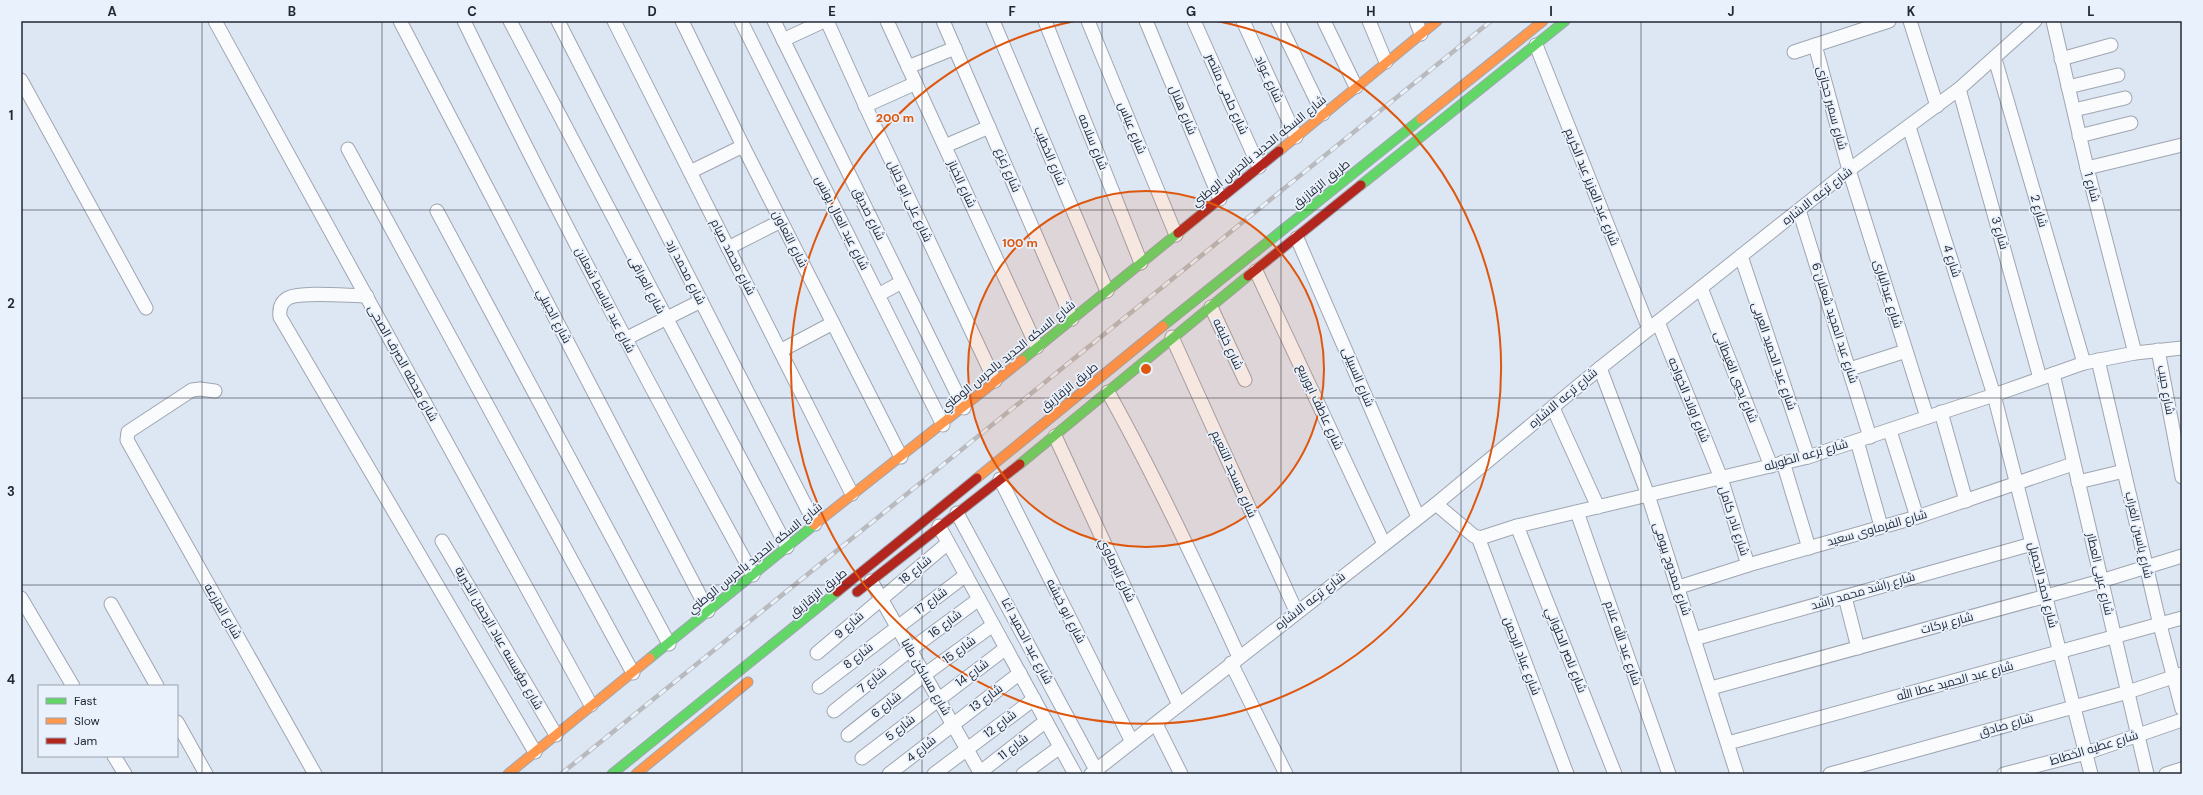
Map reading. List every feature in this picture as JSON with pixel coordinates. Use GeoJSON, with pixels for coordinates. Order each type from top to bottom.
{"type":"FeatureCollection","features":[{"type":"Feature","properties":{"kind":"main road","name":"شارع السكه الحديد بالحرس الوطني"},"geometry":{"type":"LineString","coordinates":[[508,774],[852,494],[964,408],[995,381],[1437,21]]}},
{"type":"Feature","properties":{"kind":"main road","name":"طريق الزقازيق"},"geometry":{"type":"LineString","coordinates":[[612,774],[745,668],[955,495],[1543,21]]}},
{"type":"Feature","properties":{"kind":"main road","name":"طريق الزقازيق"},"geometry":{"type":"LineString","coordinates":[[852,596],[1055,436],[1172,337],[1256,271],[1565,21]]}},
{"type":"Feature","properties":{"kind":"main road"},"geometry":{"type":"LineString","coordinates":[[1462,87],[1470,98]]}},
{"type":"Feature","properties":{"kind":"main road"},"geometry":{"type":"LineString","coordinates":[[955,495],[961,510]]}},
{"type":"Feature","properties":{"kind":"main road"},"geometry":{"type":"LineString","coordinates":[[636,774],[754,677]]}},
{"type":"Feature","properties":{"kind":"street","name":"شارع محطه الصرف الصحى"},"geometry":{"type":"LineString","coordinates":[[215,21],[591,705]]}},
{"type":"Feature","properties":{"kind":"street","name":"شارع الجبيلي"},"geometry":{"type":"LineString","coordinates":[[400,21],[708,612]]}},
{"type":"Feature","properties":{"kind":"street","name":"شارع عبد الباسط شعلان"},"geometry":{"type":"LineString","coordinates":[[464,21],[523,143],[625,339],[753,575]]}},
{"type":"Feature","properties":{"kind":"street","name":"شارع العراقى"},"geometry":{"type":"LineString","coordinates":[[510,21],[786,547]]}},
{"type":"Feature","properties":{"kind":"street","name":"شارع محمد زرد"},"geometry":{"type":"LineString","coordinates":[[558,21],[815,524]]}},
{"type":"Feature","properties":{"kind":"street","name":"شارع محمد صيام"},"geometry":{"type":"LineString","coordinates":[[614,21],[852,494]]}},
{"type":"Feature","properties":{"kind":"street","name":"شارع التعاون"},"geometry":{"type":"LineString","coordinates":[[682,21],[743,146],[901,457]]}},
{"type":"Feature","properties":{"kind":"street","name":"شارع صديق"},"geometry":{"type":"LineString","coordinates":[[774,21],[964,408]]}},
{"type":"Feature","properties":{"kind":"street"},"geometry":{"type":"LineString","coordinates":[[783,40],[826,21]]}},
{"type":"Feature","properties":{"kind":"street","name":"شارع على ابو خليل"},"geometry":{"type":"LineString","coordinates":[[826,21],[995,381]]}},
{"type":"Feature","properties":{"kind":"street","name":"شارع الخباز"},"geometry":{"type":"LineString","coordinates":[[887,21],[1037,347]]}},
{"type":"Feature","properties":{"kind":"street","name":"شارع زعزع"},"geometry":{"type":"LineString","coordinates":[[943,21],[1072,319]]}},
{"type":"Feature","properties":{"kind":"street","name":"شارع الخطيب"},"geometry":{"type":"LineString","coordinates":[[993,21],[1107,291]]}},
{"type":"Feature","properties":{"kind":"street","name":"شارع سلامه"},"geometry":{"type":"LineString","coordinates":[[1045,21],[1141,263]]}},
{"type":"Feature","properties":{"kind":"street","name":"شارع عباس"},"geometry":{"type":"LineString","coordinates":[[1088,21],[1176,235]]}},
{"type":"Feature","properties":{"kind":"street","name":"شارع هلال"},"geometry":{"type":"LineString","coordinates":[[1146,21],[1220,198]]}},
{"type":"Feature","properties":{"kind":"street","name":"شارع حلمى منتصر"},"geometry":{"type":"LineString","coordinates":[[1194,21],[1259,167]]}},
{"type":"Feature","properties":{"kind":"street","name":"شارع عواد"},"geometry":{"type":"LineString","coordinates":[[1243,21],[1296,137]]}},
{"type":"Feature","properties":{"kind":"street"},"geometry":{"type":"LineString","coordinates":[[1278,21],[1323,114]]}},
{"type":"Feature","properties":{"kind":"street"},"geometry":{"type":"LineString","coordinates":[[1324,21],[1356,87]]}},
{"type":"Feature","properties":{"kind":"street"},"geometry":{"type":"LineString","coordinates":[[1369,21],[1386,62]]}},
{"type":"Feature","properties":{"kind":"street"},"geometry":{"type":"LineString","coordinates":[[1416,21],[1421,34]]}},
{"type":"Feature","properties":{"kind":"street"},"geometry":{"type":"LineString","coordinates":[[1794,52],[1889,21]]}},
{"type":"Feature","properties":{"kind":"street"},"geometry":{"type":"LineString","coordinates":[[1910,21],[1937,106]]}},
{"type":"Feature","properties":{"kind":"street","name":"شارع ترعه الاشاره"},"geometry":{"type":"LineString","coordinates":[[1098,771],[1296,611],[1436,504],[1600,368],[1849,170],[1937,106],[1995,59],[2035,21]]}},
{"type":"Feature","properties":{"kind":"street","name":"شارع 1"},"geometry":{"type":"LineString","coordinates":[[2052,21],[2087,168],[2136,352]]}},
{"type":"Feature","properties":{"kind":"street","name":"شارع عبد العال يونس"},"geometry":{"type":"LineString","coordinates":[[747,23],[878,295],[943,425]]}},
{"type":"Feature","properties":{"kind":"street","name":"شارع عبد العزيز عبد الكريم"},"geometry":{"type":"LineString","coordinates":[[1536,45],[1654,325]]}},
{"type":"Feature","properties":{"kind":"street","name":"شارع سمير حجازى"},"geometry":{"type":"LineString","coordinates":[[1815,45],[1849,170]]}},
{"type":"Feature","properties":{"kind":"street"},"geometry":{"type":"LineString","coordinates":[[2061,59],[2111,45]]}},
{"type":"Feature","properties":{"kind":"street"},"geometry":{"type":"LineString","coordinates":[[908,67],[955,48]]}},
{"type":"Feature","properties":{"kind":"street","name":"شارع 2"},"geometry":{"type":"LineString","coordinates":[[1995,59],[2084,363]]}},
{"type":"Feature","properties":{"kind":"street"},"geometry":{"type":"LineString","coordinates":[[2068,87],[2118,75]]}},
{"type":"Feature","properties":{"kind":"street"},"geometry":{"type":"LineString","coordinates":[[21,80],[146,308]]}},
{"type":"Feature","properties":{"kind":"street"},"geometry":{"type":"LineString","coordinates":[[865,106],[916,83]]}},
{"type":"Feature","properties":{"kind":"street","name":"شارع 3"},"geometry":{"type":"LineString","coordinates":[[1959,88],[2040,378]]}},
{"type":"Feature","properties":{"kind":"street"},"geometry":{"type":"LineString","coordinates":[[2074,110],[2125,98]]}},
{"type":"Feature","properties":{"kind":"street"},"geometry":{"type":"LineString","coordinates":[[2080,136],[2131,123]]}},
{"type":"Feature","properties":{"kind":"street"},"geometry":{"type":"LineString","coordinates":[[945,146],[989,127]]}},
{"type":"Feature","properties":{"kind":"street","name":"شارع 4"},"geometry":{"type":"LineString","coordinates":[[1909,127],[1994,395]]}},
{"type":"Feature","properties":{"kind":"street"},"geometry":{"type":"LineString","coordinates":[[2087,168],[2182,145]]}},
{"type":"Feature","properties":{"kind":"street"},"geometry":{"type":"LineString","coordinates":[[690,172],[743,146]]}},
{"type":"Feature","properties":{"kind":"street"},"geometry":{"type":"LineString","coordinates":[[348,149],[633,673]]}},
{"type":"Feature","properties":{"kind":"street","name":"شارع عبدالبارى"},"geometry":{"type":"LineString","coordinates":[[1849,170],[1927,418]]}},
{"type":"Feature","properties":{"kind":"street","name":"شارع عبد المجيد شعلان 6"},"geometry":{"type":"LineString","coordinates":[[1799,210],[1850,369],[1870,437]]}},
{"type":"Feature","properties":{"kind":"street"},"geometry":{"type":"LineString","coordinates":[[437,211],[669,644]]}},
{"type":"Feature","properties":{"kind":"street"},"geometry":{"type":"LineString","coordinates":[[728,248],[781,221]]}},
{"type":"Feature","properties":{"kind":"street","name":"شارع السبيلى"},"geometry":{"type":"LineString","coordinates":[[1297,238],[1418,517]]}},
{"type":"Feature","properties":{"kind":"street","name":"شارع عبد الحميد العربى"},"geometry":{"type":"LineString","coordinates":[[1741,256],[1808,457]]}},
{"type":"Feature","properties":{"kind":"street","name":"شارع عاطف ابوربيع"},"geometry":{"type":"LineString","coordinates":[[1256,271],[1384,544]]}},
{"type":"Feature","properties":{"kind":"street"},"geometry":{"type":"LineString","coordinates":[[878,295],[902,282]]}},
{"type":"Feature","properties":{"kind":"street","name":"شارع يحيي الغيطانى"},"geometry":{"type":"LineString","coordinates":[[1701,288],[1777,464],[1809,548]]}},
{"type":"Feature","properties":{"kind":"street"},"geometry":{"type":"LineString","coordinates":[[367,296],[296,296],[283,303],[279,310],[280,317],[535,752]]}},
{"type":"Feature","properties":{"kind":"street"},"geometry":{"type":"LineString","coordinates":[[625,339],[701,301]]}},
{"type":"Feature","properties":{"kind":"street","name":"شارع خليفه"},"geometry":{"type":"LineString","coordinates":[[1211,307],[1245,380]]}},
{"type":"Feature","properties":{"kind":"street"},"geometry":{"type":"LineString","coordinates":[[780,351],[833,324]]}},
{"type":"Feature","properties":{"kind":"street","name":"شارع اولاد الخواجه"},"geometry":{"type":"LineString","coordinates":[[1654,325],[1721,478]]}},
{"type":"Feature","properties":{"kind":"street","name":"شارع مسجد التنعيم"},"geometry":{"type":"LineString","coordinates":[[1172,337],[1296,611]]}},
{"type":"Feature","properties":{"kind":"street","name":"شارع ترعه الطويله"},"geometry":{"type":"LineString","coordinates":[[1478,537],[1517,526],[1808,457],[1927,418],[2084,363],[2136,352],[2182,348]]}},
{"type":"Feature","properties":{"kind":"street","name":"شارع حبيب"},"geometry":{"type":"LineString","coordinates":[[2158,350],[2182,477]]}},
{"type":"Feature","properties":{"kind":"street"},"geometry":{"type":"LineString","coordinates":[[1850,369],[1906,351]]}},
{"type":"Feature","properties":{"kind":"street","name":"شارع ياسين الغراب"},"geometry":{"type":"LineString","coordinates":[[2098,360],[2160,625],[2178,675],[2182,710]]}},
{"type":"Feature","properties":{"kind":"street","name":"شارع ممدوح بيومى"},"geometry":{"type":"LineString","coordinates":[[1600,368],[1648,495],[1679,587],[1694,639],[1728,743],[1736,774]]}},
{"type":"Feature","properties":{"kind":"street","name":"شارع عربى العطار"},"geometry":{"type":"LineString","coordinates":[[2053,374],[2147,774]]}},
{"type":"Feature","properties":{"kind":"street","name":"شارع المزرعه"},"geometry":{"type":"LineString","coordinates":[[215,391],[200,388],[180,396],[128,432],[127,440],[130,448],[315,774]]}},
{"type":"Feature","properties":{"kind":"street"},"geometry":{"type":"LineString","coordinates":[[1108,392],[1137,444],[1194,557],[1235,660],[1286,774]]}},
{"type":"Feature","properties":{"kind":"street","name":"شارع احمد الجميل"},"geometry":{"type":"LineString","coordinates":[[1994,395],[2091,774]]}},
{"type":"Feature","properties":{"kind":"street"},"geometry":{"type":"LineString","coordinates":[[1553,408],[1598,507]]}},
{"type":"Feature","properties":{"kind":"street"},"geometry":{"type":"LineString","coordinates":[[1941,412],[1966,501]]}},
{"type":"Feature","properties":{"kind":"street"},"geometry":{"type":"LineString","coordinates":[[1890,430],[1917,517]]}},
{"type":"Feature","properties":{"kind":"street","name":"شارع البرماوي"},"geometry":{"type":"LineString","coordinates":[[1055,436],[1179,705]]}},
{"type":"Feature","properties":{"kind":"street"},"geometry":{"type":"LineString","coordinates":[[1857,441],[1881,526]]}},
{"type":"Feature","properties":{"kind":"street","name":"شارع الفرماوى سعيد"},"geometry":{"type":"LineString","coordinates":[[1679,587],[1748,565],[1917,517],[1966,501],[2016,482],[2073,464]]}},
{"type":"Feature","properties":{"kind":"street"},"geometry":{"type":"LineString","coordinates":[[2078,482],[2124,471]]}},
{"type":"Feature","properties":{"kind":"street","name":"شارع نادر كامل"},"geometry":{"type":"LineString","coordinates":[[1721,478],[1748,565]]}},
{"type":"Feature","properties":{"kind":"street","name":"شارع ابو خيشه"},"geometry":{"type":"LineString","coordinates":[[1000,479],[1132,742]]}},
{"type":"Feature","properties":{"kind":"street"},"geometry":{"type":"LineString","coordinates":[[1436,504],[1478,537]]}},
{"type":"Feature","properties":{"kind":"street","name":"شارع عبد الحميد اغا"},"geometry":{"type":"LineString","coordinates":[[961,510],[1098,771]]}},
{"type":"Feature","properties":{"kind":"street","name":"شارع عبد الله علام"},"geometry":{"type":"LineString","coordinates":[[1577,512],[1669,774]]}},
{"type":"Feature","properties":{"kind":"street"},"geometry":{"type":"LineString","coordinates":[[940,526],[1075,774]]}},
{"type":"Feature","properties":{"kind":"street","name":"شارع ناصر الحلواني"},"geometry":{"type":"LineString","coordinates":[[1517,526],[1615,774]]}},
{"type":"Feature","properties":{"kind":"street","name":"شارع عباد الرحمن"},"geometry":{"type":"LineString","coordinates":[[1478,537],[1567,774]]}},
{"type":"Feature","properties":{"kind":"street","name":"شارع مؤسسه عباد الرحمن الخيرية"},"geometry":{"type":"LineString","coordinates":[[442,541],[556,735]]}},
{"type":"Feature","properties":{"kind":"street","name":"شارع 18"},"geometry":{"type":"LineString","coordinates":[[881,598],[948,543]]}},
{"type":"Feature","properties":{"kind":"street","name":"شارع راشد محمد راشد"},"geometry":{"type":"LineString","coordinates":[[1694,639],[2032,544]]}},
{"type":"Feature","properties":{"kind":"street","name":"شارع بركات"},"geometry":{"type":"LineString","coordinates":[[1711,688],[2046,596],[2182,556]]}},
{"type":"Feature","properties":{"kind":"street","name":"شارع 17"},"geometry":{"type":"LineString","coordinates":[[897,626],[966,575]]}},
{"type":"Feature","properties":{"kind":"street","name":"شارع مساكن طابا"},"geometry":{"type":"LineString","coordinates":[[871,581],[980,773]]}},
{"type":"Feature","properties":{"kind":"street"},"geometry":{"type":"LineString","coordinates":[[1844,597],[1858,648]]}},
{"type":"Feature","properties":{"kind":"street"},"geometry":{"type":"LineString","coordinates":[[21,598],[72,685]]}},
{"type":"Feature","properties":{"kind":"street","name":"شارع 9"},"geometry":{"type":"LineString","coordinates":[[817,653],[881,598]]}},
{"type":"Feature","properties":{"kind":"street","name":"شارع 16"},"geometry":{"type":"LineString","coordinates":[[910,650],[979,599]]}},
{"type":"Feature","properties":{"kind":"street"},"geometry":{"type":"LineString","coordinates":[[110,604],[156,685]]}},
{"type":"Feature","properties":{"kind":"street","name":"شارع عبد الحميد عطا الله"},"geometry":{"type":"LineString","coordinates":[[1728,743],[2115,638],[2182,618]]}},
{"type":"Feature","properties":{"kind":"street","name":"شارع 15"},"geometry":{"type":"LineString","coordinates":[[924,675],[993,625]]}},
{"type":"Feature","properties":{"kind":"street","name":"شارع 8"},"geometry":{"type":"LineString","coordinates":[[819,687],[897,626]]}},
{"type":"Feature","properties":{"kind":"street","name":"شارع 14"},"geometry":{"type":"LineString","coordinates":[[938,698],[1006,648]]}},
{"type":"Feature","properties":{"kind":"street","name":"شارع 7"},"geometry":{"type":"LineString","coordinates":[[834,711],[910,650]]}},
{"type":"Feature","properties":{"kind":"street","name":"شارع 13"},"geometry":{"type":"LineString","coordinates":[[952,723],[1020,674]]}},
{"type":"Feature","properties":{"kind":"street","name":"شارع 6"},"geometry":{"type":"LineString","coordinates":[[848,735],[924,675]]}},
{"type":"Feature","properties":{"kind":"street","name":"شارع صادق"},"geometry":{"type":"LineString","coordinates":[[1830,774],[2128,692],[2178,675]]}},
{"type":"Feature","properties":{"kind":"street","name":"شارع 5"},"geometry":{"type":"LineString","coordinates":[[862,758],[938,698]]}},
{"type":"Feature","properties":{"kind":"street","name":"شارع 12"},"geometry":{"type":"LineString","coordinates":[[967,748],[1034,699]]}},
{"type":"Feature","properties":{"kind":"street","name":"شارع عطيه الخطاط"},"geometry":{"type":"LineString","coordinates":[[2004,774],[2086,753],[2182,720]]}},
{"type":"Feature","properties":{"kind":"street","name":"شارع 11"},"geometry":{"type":"LineString","coordinates":[[980,773],[1046,721]]}},
{"type":"Feature","properties":{"kind":"street","name":"شارع 4"},"geometry":{"type":"LineString","coordinates":[[889,774],[952,723]]}},
{"type":"Feature","properties":{"kind":"street"},"geometry":{"type":"LineString","coordinates":[[178,724],[206,774]]}},
{"type":"Feature","properties":{"kind":"street"},"geometry":{"type":"LineString","coordinates":[[1156,724],[1181,774]]}},
{"type":"Feature","properties":{"kind":"street"},"geometry":{"type":"LineString","coordinates":[[1023,774],[1060,747]]}},
{"type":"Feature","properties":{"kind":"street"},"geometry":{"type":"LineString","coordinates":[[934,774],[967,748]]}},
{"type":"Feature","properties":{"kind":"street"},"geometry":{"type":"LineString","coordinates":[[115,757],[125,774]]}},
{"type":"Feature","properties":{"kind":"street"},"geometry":{"type":"LineString","coordinates":[[2166,774],[2182,769]]}},
{"type":"Feature","properties":{"kind":"railway"},"geometry":{"type":"LineString","coordinates":[[561,774],[1491,21]]}},
{"type":"Feature","properties":{"kind":"traffic: fast"},"geometry":{"type":"LineString","coordinates":[[1361,185],[1565,21]]}},
{"type":"Feature","properties":{"kind":"traffic: fast"},"geometry":{"type":"LineString","coordinates":[[1163,326],[1421,119]]}},
{"type":"Feature","properties":{"kind":"traffic: fast"},"geometry":{"type":"LineString","coordinates":[[1022,360],[1178,233]]}},
{"type":"Feature","properties":{"kind":"traffic: fast"},"geometry":{"type":"LineString","coordinates":[[1020,464],[1248,276]]}},
{"type":"Feature","properties":{"kind":"traffic: fast"},"geometry":{"type":"LineString","coordinates":[[650,658],[814,525]]}},
{"type":"Feature","properties":{"kind":"traffic: fast"},"geometry":{"type":"LineString","coordinates":[[612,774],[837,592]]}},
{"type":"Feature","properties":{"kind":"traffic: slow"},"geometry":{"type":"LineString","coordinates":[[1279,151],[1437,21]]}},
{"type":"Feature","properties":{"kind":"traffic: slow"},"geometry":{"type":"LineString","coordinates":[[1421,119],[1543,21]]}},
{"type":"Feature","properties":{"kind":"traffic: slow"},"geometry":{"type":"LineString","coordinates":[[977,478],[1163,326]]}},
{"type":"Feature","properties":{"kind":"traffic: slow"},"geometry":{"type":"LineString","coordinates":[[814,525],[1022,360]]}},
{"type":"Feature","properties":{"kind":"traffic: slow"},"geometry":{"type":"LineString","coordinates":[[508,774],[650,658]]}},
{"type":"Feature","properties":{"kind":"traffic: slow"},"geometry":{"type":"LineString","coordinates":[[636,774],[748,682]]}},
{"type":"Feature","properties":{"kind":"traffic: jam"},"geometry":{"type":"LineString","coordinates":[[1178,233],[1279,151]]}},
{"type":"Feature","properties":{"kind":"traffic: jam"},"geometry":{"type":"LineString","coordinates":[[1248,276],[1361,185]]}},
{"type":"Feature","properties":{"kind":"traffic: jam"},"geometry":{"type":"LineString","coordinates":[[857,592],[1020,464]]}},
{"type":"Feature","properties":{"kind":"traffic: jam"},"geometry":{"type":"LineString","coordinates":[[837,592],[977,478]]}}]}
